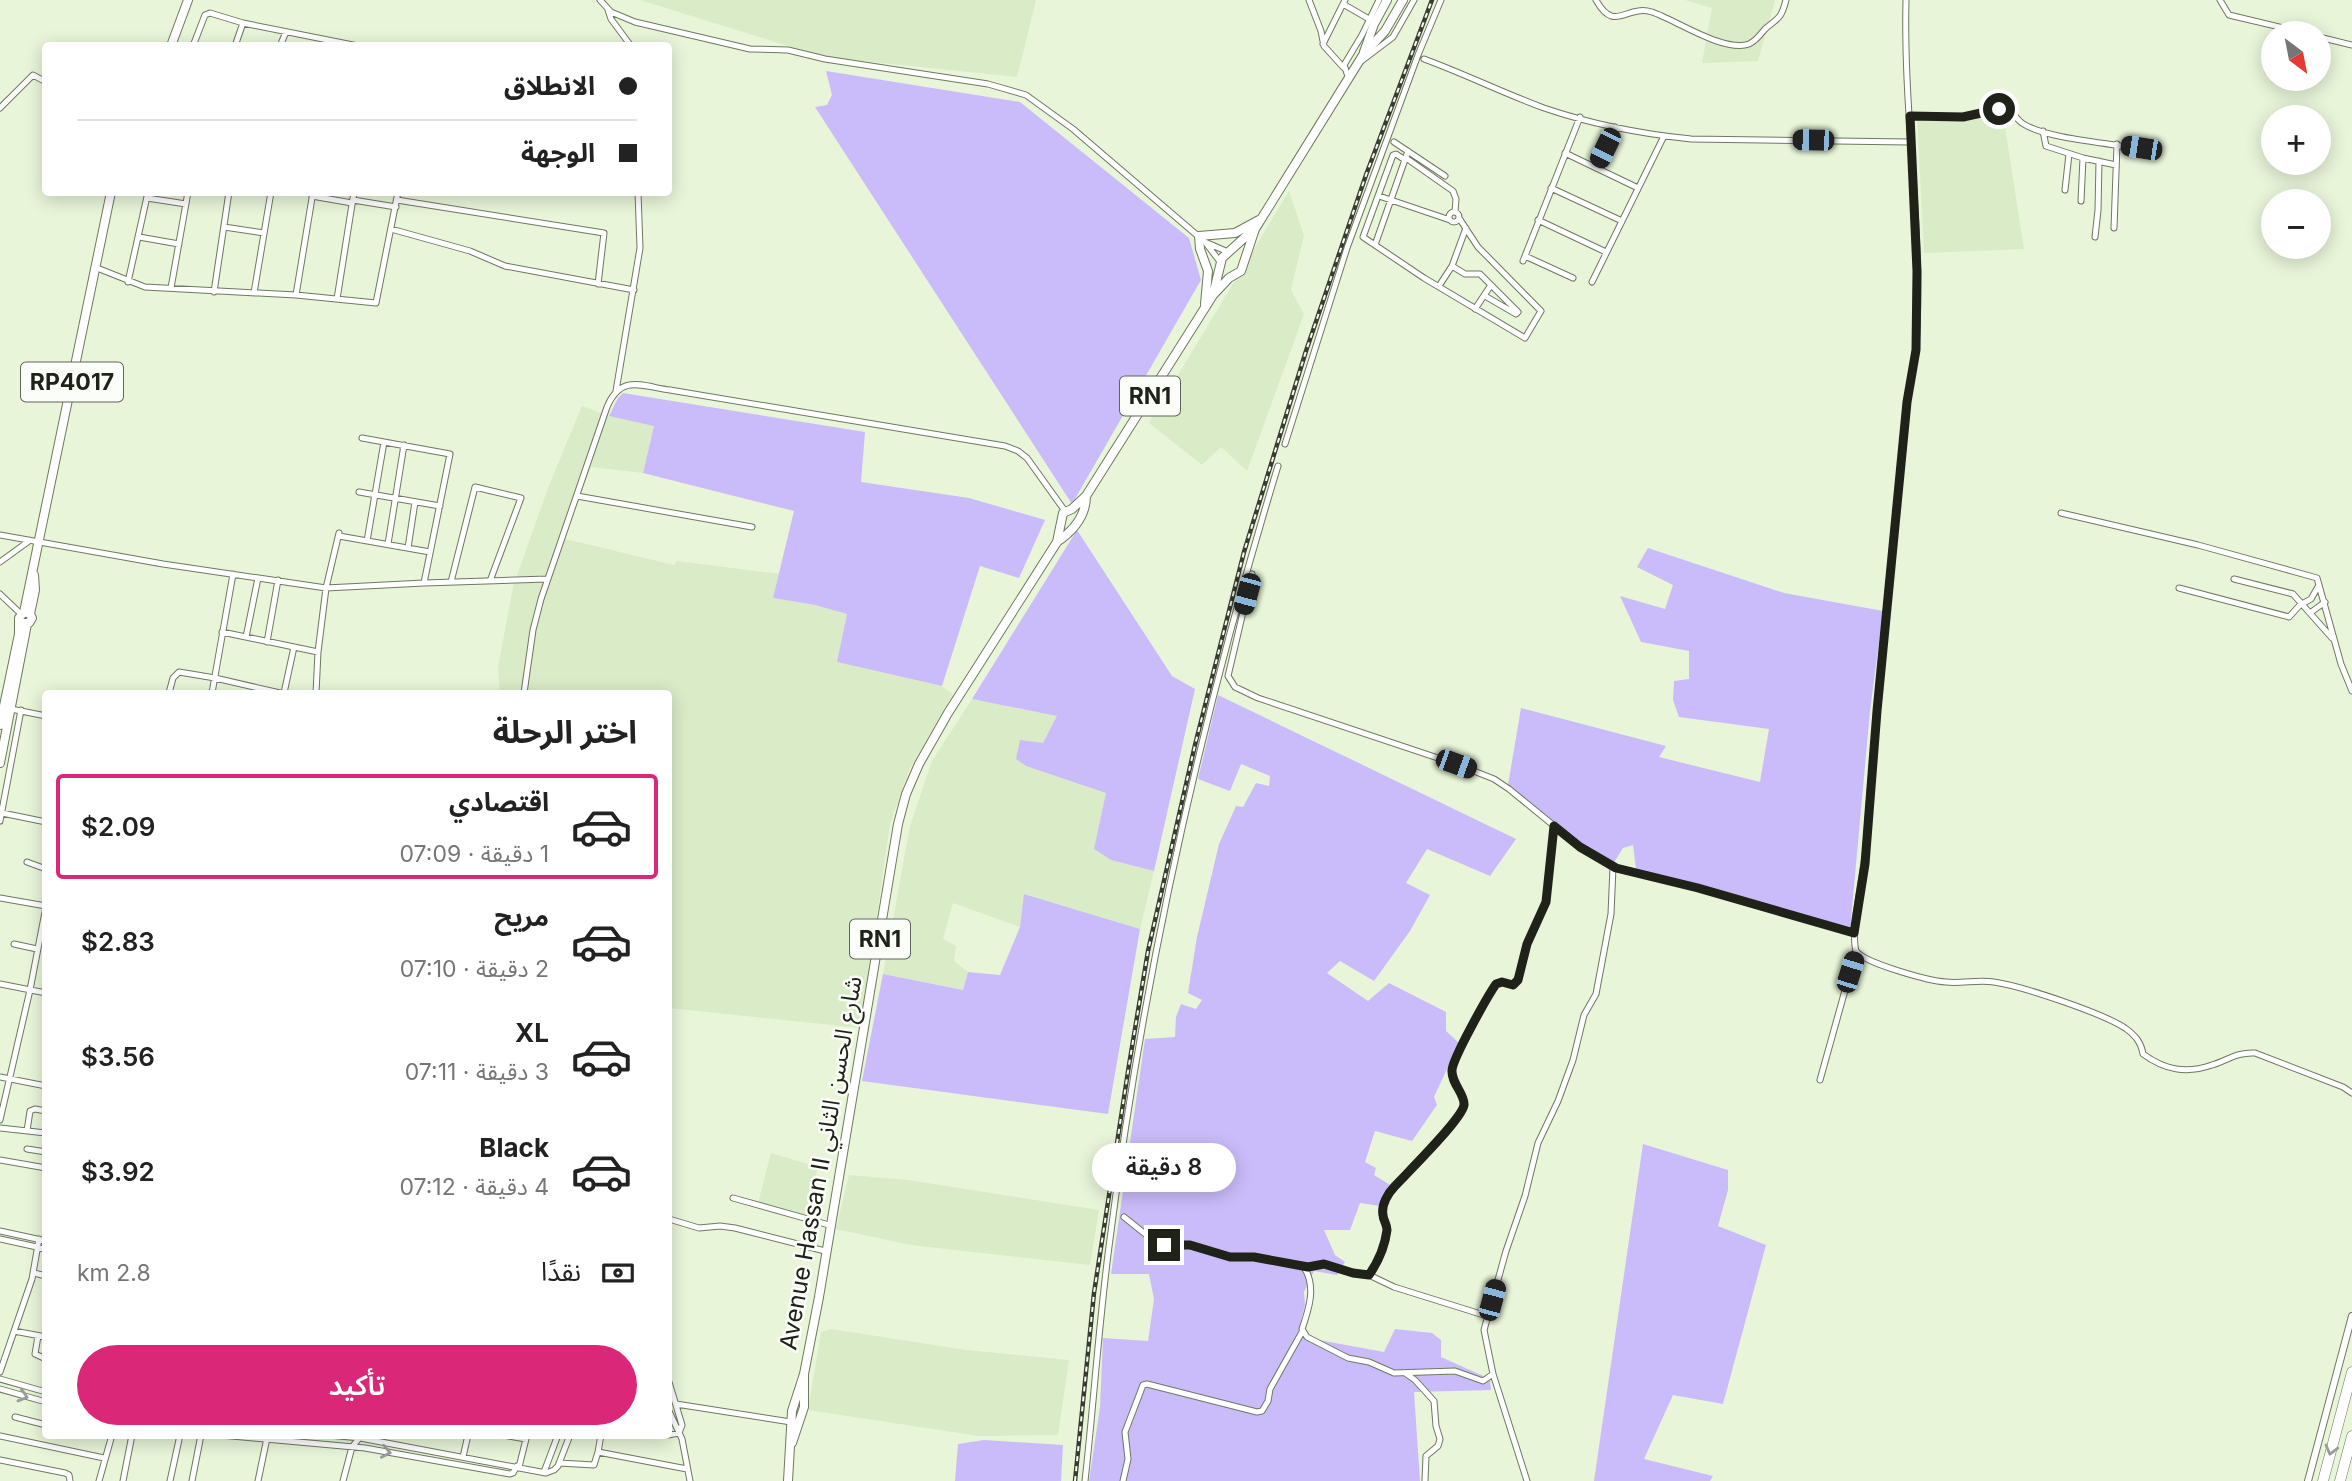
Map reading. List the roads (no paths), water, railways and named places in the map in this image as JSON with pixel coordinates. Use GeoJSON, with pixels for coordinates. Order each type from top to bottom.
{"type":"FeatureCollection","features":[{"type":"Feature","properties":{"kind":"highway"},"geometry":{"type":"LineString","coordinates":[[2323,1481],[2352,1372]]}},
{"type":"Feature","properties":{"kind":"highway"},"geometry":{"type":"LineString","coordinates":[[2340,1481],[2352,1436]]}},
{"type":"Feature","properties":{"kind":"main road"},"geometry":{"type":"LineString","coordinates":[[172,42],[188,0]]}},
{"type":"Feature","properties":{"kind":"main road"},"geometry":{"type":"LineString","coordinates":[[1361,59],[1373,20],[1387,0]]}},
{"type":"Feature","properties":{"kind":"main road"},"geometry":{"type":"LineString","coordinates":[[1255,229],[1222,258],[1221,265],[1226,273],[1234,275],[1243,268],[1255,229],[1361,59],[1388,25],[1403,0]]}},
{"type":"Feature","properties":{"kind":"main road"},"geometry":{"type":"LineString","coordinates":[[1373,20],[1379,27],[1388,25]]}},
{"type":"Feature","properties":{"kind":"main road","name":"RP4017"},"geometry":{"type":"LineString","coordinates":[[0,725],[25,618],[35,590],[34,572],[39,542],[110,196]]}},
{"type":"Feature","properties":{"kind":"main road"},"geometry":{"type":"LineString","coordinates":[[1205,307],[1209,275],[1199,246],[1202,239],[1235,233],[1262,218]]}},
{"type":"Feature","properties":{"kind":"main road"},"geometry":{"type":"LineString","coordinates":[[1230,252],[1239,253],[1244,260]]}},
{"type":"Feature","properties":{"kind":"main road","name":"RN1"},"geometry":{"type":"LineString","coordinates":[[1213,295],[1221,265]]}},
{"type":"Feature","properties":{"kind":"main road","name":"RN1"},"geometry":{"type":"LineString","coordinates":[[1068,510],[1086,496],[1213,295],[1234,275]]}},
{"type":"Feature","properties":{"kind":"main road","name":"RN1"},"geometry":{"type":"LineString","coordinates":[[1080,516],[1086,496]]}},
{"type":"Feature","properties":{"kind":"main road"},"geometry":{"type":"LineString","coordinates":[[1068,510],[1077,511],[1080,516],[1079,524],[1072,528],[1063,523],[1062,518],[1068,510]]}},
{"type":"Feature","properties":{"kind":"main road","name":"Avenue Hassan II شارع الحسن الثاني"},"geometry":{"type":"LineString","coordinates":[[1057,542],[1063,523]]}},
{"type":"Feature","properties":{"kind":"main road","name":"Avenue Hassan II شارع الحسن الثاني"},"geometry":{"type":"LineString","coordinates":[[795,1423],[897,830],[906,794],[919,764],[948,713],[1057,542],[1072,528]]}},
{"type":"Feature","properties":{"kind":"main road","name":"RP4017"},"geometry":{"type":"LineString","coordinates":[[0,758],[11,709],[25,618]]}},
{"type":"Feature","properties":{"kind":"main road","name":"RN1"},"geometry":{"type":"LineString","coordinates":[[788,1481],[795,1423]]}},
{"type":"Feature","properties":{"kind":"street"},"geometry":{"type":"LineString","coordinates":[[600,0],[628,42]]}},
{"type":"Feature","properties":{"kind":"street"},"geometry":{"type":"LineString","coordinates":[[1309,0],[1323,44],[1343,67],[1349,79]]}},
{"type":"Feature","properties":{"kind":"street"},"geometry":{"type":"LineString","coordinates":[[1343,67],[1373,20],[1379,0]]}},
{"type":"Feature","properties":{"kind":"street"},"geometry":{"type":"LineString","coordinates":[[1361,59],[1393,37],[1414,0]]}},
{"type":"Feature","properties":{"kind":"street"},"geometry":{"type":"LineString","coordinates":[[1285,443],[1347,248],[1441,0]]}},
{"type":"Feature","properties":{"kind":"street"},"geometry":{"type":"LineString","coordinates":[[1596,0],[1608,16],[1616,18],[1635,11],[1648,11],[1679,23],[1701,36],[1741,45],[1753,41],[1780,19],[1786,0]]}},
{"type":"Feature","properties":{"kind":"street"},"geometry":{"type":"LineString","coordinates":[[1820,1080],[1856,951],[1854,933],[1865,864],[1907,402],[1916,350],[1917,271],[1910,116],[1904,50],[1906,0]]}},
{"type":"Feature","properties":{"kind":"street"},"geometry":{"type":"LineString","coordinates":[[2220,0],[2230,15],[2261,22]]}},
{"type":"Feature","properties":{"kind":"street"},"geometry":{"type":"LineString","coordinates":[[1323,44],[1344,2],[1373,20]]}},
{"type":"Feature","properties":{"kind":"street"},"geometry":{"type":"LineString","coordinates":[[607,8],[635,22],[750,49],[801,52],[825,59],[988,84],[1026,95],[1073,129],[1202,239],[1221,265]]}},
{"type":"Feature","properties":{"kind":"street"},"geometry":{"type":"LineString","coordinates":[[195,42],[207,13],[243,23],[341,42]]}},
{"type":"Feature","properties":{"kind":"street"},"geometry":{"type":"LineString","coordinates":[[236,42],[243,23]]}},
{"type":"Feature","properties":{"kind":"street"},"geometry":{"type":"LineString","coordinates":[[1388,25],[1402,23]]}},
{"type":"Feature","properties":{"kind":"street"},"geometry":{"type":"LineString","coordinates":[[284,42],[286,32]]}},
{"type":"Feature","properties":{"kind":"street"},"geometry":{"type":"LineString","coordinates":[[324,38],[324,42]]}},
{"type":"Feature","properties":{"kind":"street"},"geometry":{"type":"LineString","coordinates":[[2331,40],[2352,44]]}},
{"type":"Feature","properties":{"kind":"street"},"geometry":{"type":"LineString","coordinates":[[1424,59],[1548,109],[1615,127],[1664,136],[1691,139],[1910,142]]}},
{"type":"Feature","properties":{"kind":"street"},"geometry":{"type":"LineString","coordinates":[[0,108],[33,75],[42,80]]}},
{"type":"Feature","properties":{"kind":"street"},"geometry":{"type":"LineString","coordinates":[[1910,116],[1963,117],[2008,106],[2021,123],[2043,131],[2154,151]]}},
{"type":"Feature","properties":{"kind":"street"},"geometry":{"type":"LineString","coordinates":[[1573,278],[1524,258],[1580,117]]}},
{"type":"Feature","properties":{"kind":"street"},"geometry":{"type":"LineString","coordinates":[[1596,168],[1615,127]]}},
{"type":"Feature","properties":{"kind":"street"},"geometry":{"type":"LineString","coordinates":[[2043,131],[2046,146],[2116,165]]}},
{"type":"Feature","properties":{"kind":"street"},"geometry":{"type":"LineString","coordinates":[[1592,282],[1664,136]]}},
{"type":"Feature","properties":{"kind":"street"},"geometry":{"type":"LineString","coordinates":[[1394,142],[1406,157],[1452,191],[1456,200],[1455,212],[1478,247],[1541,311],[1525,338],[1363,237],[1393,155],[1406,157],[1445,176]]}},
{"type":"Feature","properties":{"kind":"street"},"geometry":{"type":"LineString","coordinates":[[2114,228],[2117,144]]}},
{"type":"Feature","properties":{"kind":"street"},"geometry":{"type":"LineString","coordinates":[[1566,153],[1638,188]]}},
{"type":"Feature","properties":{"kind":"street"},"geometry":{"type":"LineString","coordinates":[[2065,190],[2069,154]]}},
{"type":"Feature","properties":{"kind":"street"},"geometry":{"type":"LineString","coordinates":[[1375,245],[1406,157]]}},
{"type":"Feature","properties":{"kind":"street"},"geometry":{"type":"LineString","coordinates":[[2081,201],[2083,158]]}},
{"type":"Feature","properties":{"kind":"street"},"geometry":{"type":"LineString","coordinates":[[2095,237],[2099,161]]}},
{"type":"Feature","properties":{"kind":"street"},"geometry":{"type":"LineString","coordinates":[[1551,188],[1622,221]]}},
{"type":"Feature","properties":{"kind":"street"},"geometry":{"type":"LineString","coordinates":[[1379,195],[1455,222],[1459,218]]}},
{"type":"Feature","properties":{"kind":"street"},"geometry":{"type":"LineString","coordinates":[[128,282],[148,196]]}},
{"type":"Feature","properties":{"kind":"street"},"geometry":{"type":"LineString","coordinates":[[152,196],[186,204]]}},
{"type":"Feature","properties":{"kind":"street"},"geometry":{"type":"LineString","coordinates":[[171,288],[187,196]]}},
{"type":"Feature","properties":{"kind":"street"},"geometry":{"type":"LineString","coordinates":[[214,292],[228,196]]}},
{"type":"Feature","properties":{"kind":"street"},"geometry":{"type":"LineString","coordinates":[[254,293],[270,196]]}},
{"type":"Feature","properties":{"kind":"street"},"geometry":{"type":"LineString","coordinates":[[296,295],[313,196]]}},
{"type":"Feature","properties":{"kind":"street"},"geometry":{"type":"LineString","coordinates":[[319,196],[353,202],[396,203],[492,213],[604,233],[598,284]]}},
{"type":"Feature","properties":{"kind":"street"},"geometry":{"type":"LineString","coordinates":[[337,299],[354,196]]}},
{"type":"Feature","properties":{"kind":"street"},"geometry":{"type":"LineString","coordinates":[[97,268],[145,287],[296,295],[376,303],[397,196]]}},
{"type":"Feature","properties":{"kind":"street"},"geometry":{"type":"LineString","coordinates":[[524,690],[534,621],[607,407],[616,391],[640,248],[638,196]]}},
{"type":"Feature","properties":{"kind":"street"},"geometry":{"type":"LineString","coordinates":[[1450,220],[1450,214],[1455,212]]}},
{"type":"Feature","properties":{"kind":"street"},"geometry":{"type":"LineString","coordinates":[[1538,220],[1606,252]]}},
{"type":"Feature","properties":{"kind":"street"},"geometry":{"type":"LineString","coordinates":[[224,227],[264,233]]}},
{"type":"Feature","properties":{"kind":"street"},"geometry":{"type":"LineString","coordinates":[[1438,286],[1452,266],[1466,228]]}},
{"type":"Feature","properties":{"kind":"street"},"geometry":{"type":"LineString","coordinates":[[391,229],[470,251],[505,266],[634,290]]}},
{"type":"Feature","properties":{"kind":"street"},"geometry":{"type":"LineString","coordinates":[[139,237],[179,244]]}},
{"type":"Feature","properties":{"kind":"street"},"geometry":{"type":"LineString","coordinates":[[1202,239],[1230,252]]}},
{"type":"Feature","properties":{"kind":"street"},"geometry":{"type":"LineString","coordinates":[[1452,266],[1465,274],[1480,274],[1518,312],[1516,314],[1485,296]]}},
{"type":"Feature","properties":{"kind":"street"},"geometry":{"type":"LineString","coordinates":[[1475,309],[1491,285]]}},
{"type":"Feature","properties":{"kind":"street"},"geometry":{"type":"LineString","coordinates":[[616,391],[626,385],[649,387],[1005,446],[1027,458],[1068,510]]}},
{"type":"Feature","properties":{"kind":"street"},"geometry":{"type":"LineString","coordinates":[[362,438],[450,454],[424,583]]}},
{"type":"Feature","properties":{"kind":"street"},"geometry":{"type":"LineString","coordinates":[[367,541],[384,442]]}},
{"type":"Feature","properties":{"kind":"street"},"geometry":{"type":"LineString","coordinates":[[388,544],[404,446]]}},
{"type":"Feature","properties":{"kind":"street"},"geometry":{"type":"LineString","coordinates":[[1084,1481],[1110,1237],[1136,1062],[1169,887],[1208,715],[1278,466]]}},
{"type":"Feature","properties":{"kind":"street"},"geometry":{"type":"LineString","coordinates":[[452,582],[475,487],[521,498],[490,581]]}},
{"type":"Feature","properties":{"kind":"street"},"geometry":{"type":"LineString","coordinates":[[359,492],[440,506]]}},
{"type":"Feature","properties":{"kind":"street"},"geometry":{"type":"LineString","coordinates":[[578,496],[752,527]]}},
{"type":"Feature","properties":{"kind":"street"},"geometry":{"type":"LineString","coordinates":[[408,548],[415,502]]}},
{"type":"Feature","properties":{"kind":"street"},"geometry":{"type":"LineString","coordinates":[[2061,513],[2314,576],[2320,582],[2340,664],[2352,691]]}},
{"type":"Feature","properties":{"kind":"street"},"geometry":{"type":"LineString","coordinates":[[316,690],[326,587],[339,534],[430,552]]}},
{"type":"Feature","properties":{"kind":"street"},"geometry":{"type":"LineString","coordinates":[[0,535],[326,587],[547,579]]}},
{"type":"Feature","properties":{"kind":"street"},"geometry":{"type":"LineString","coordinates":[[0,562],[29,541]]}},
{"type":"Feature","properties":{"kind":"street"},"geometry":{"type":"LineString","coordinates":[[213,690],[233,574]]}},
{"type":"Feature","properties":{"kind":"street"},"geometry":{"type":"LineString","coordinates":[[1252,574],[1228,676],[1233,686],[1258,698],[1494,779],[1580,847],[1613,867],[1698,888],[1854,933]]}},
{"type":"Feature","properties":{"kind":"street"},"geometry":{"type":"LineString","coordinates":[[246,637],[258,578]]}},
{"type":"Feature","properties":{"kind":"street"},"geometry":{"type":"LineString","coordinates":[[2234,579],[2293,594],[2335,640]]}},
{"type":"Feature","properties":{"kind":"street"},"geometry":{"type":"LineString","coordinates":[[267,642],[278,580]]}},
{"type":"Feature","properties":{"kind":"street"},"geometry":{"type":"LineString","coordinates":[[2179,588],[2289,617],[2315,595],[2320,582]]}},
{"type":"Feature","properties":{"kind":"street"},"geometry":{"type":"LineString","coordinates":[[0,594],[25,618]]}},
{"type":"Feature","properties":{"kind":"street"},"geometry":{"type":"LineString","coordinates":[[2310,613],[2325,602]]}},
{"type":"Feature","properties":{"kind":"street"},"geometry":{"type":"LineString","coordinates":[[222,632],[318,652]]}},
{"type":"Feature","properties":{"kind":"street"},"geometry":{"type":"LineString","coordinates":[[283,690],[294,647]]}},
{"type":"Feature","properties":{"kind":"street"},"geometry":{"type":"LineString","coordinates":[[170,690],[173,678],[179,672],[215,678],[257,690]]}},
{"type":"Feature","properties":{"kind":"street"},"geometry":{"type":"LineString","coordinates":[[11,709],[42,715]]}},
{"type":"Feature","properties":{"kind":"street"},"geometry":{"type":"LineString","coordinates":[[0,821],[21,710]]}},
{"type":"Feature","properties":{"kind":"street"},"geometry":{"type":"LineString","coordinates":[[2,813],[42,821]]}},
{"type":"Feature","properties":{"kind":"street"},"geometry":{"type":"LineString","coordinates":[[1369,1275],[1379,1259],[1386,1233],[1387,1226],[1382,1214],[1384,1202],[1394,1186],[1404,1179],[1426,1151],[1444,1135],[1463,1108],[1464,1102],[1452,1071],[1496,984],[1502,982],[1513,985],[1518,980],[1527,944],[1546,902],[1554,826]]}},
{"type":"Feature","properties":{"kind":"street"},"geometry":{"type":"LineString","coordinates":[[27,862],[42,868]]}},
{"type":"Feature","properties":{"kind":"street"},"geometry":{"type":"LineString","coordinates":[[1527,1481],[1493,1374],[1484,1335],[1487,1316],[1525,1196],[1538,1143],[1558,1101],[1573,1060],[1584,1015],[1596,994],[1611,914],[1613,867]]}},
{"type":"Feature","properties":{"kind":"street"},"geometry":{"type":"LineString","coordinates":[[0,898],[42,907]]}},
{"type":"Feature","properties":{"kind":"street"},"geometry":{"type":"LineString","coordinates":[[0,1120],[30,990],[42,923]]}},
{"type":"Feature","properties":{"kind":"street"},"geometry":{"type":"LineString","coordinates":[[14,944],[37,949]]}},
{"type":"Feature","properties":{"kind":"street"},"geometry":{"type":"LineString","coordinates":[[1856,951],[1865,959],[1940,982],[1994,982],[2057,1000],[2125,1028],[2139,1042],[2143,1054],[2165,1067],[2188,1071],[2212,1065],[2241,1052],[2255,1053],[2343,1087],[2352,1093]]}},
{"type":"Feature","properties":{"kind":"street"},"geometry":{"type":"LineString","coordinates":[[0,984],[42,992]]}},
{"type":"Feature","properties":{"kind":"street"},"geometry":{"type":"LineString","coordinates":[[0,1077],[42,1085]]}},
{"type":"Feature","properties":{"kind":"street"},"geometry":{"type":"LineString","coordinates":[[27,1131],[30,1111],[42,1110]]}},
{"type":"Feature","properties":{"kind":"street"},"geometry":{"type":"LineString","coordinates":[[0,1128],[42,1133]]}},
{"type":"Feature","properties":{"kind":"street"},"geometry":{"type":"LineString","coordinates":[[27,1149],[42,1151]]}},
{"type":"Feature","properties":{"kind":"street"},"geometry":{"type":"LineString","coordinates":[[0,1160],[42,1167]]}},
{"type":"Feature","properties":{"kind":"street"},"geometry":{"type":"LineString","coordinates":[[733,1198],[829,1224]]}},
{"type":"Feature","properties":{"kind":"street"},"geometry":{"type":"LineString","coordinates":[[1124,1217],[1159,1245],[1190,1245],[1230,1257],[1254,1257],[1303,1266],[1324,1264],[1369,1275],[1394,1287],[1487,1316]]}},
{"type":"Feature","properties":{"kind":"street"},"geometry":{"type":"LineString","coordinates":[[672,1220],[699,1228],[735,1228],[825,1251]]}},
{"type":"Feature","properties":{"kind":"street"},"geometry":{"type":"LineString","coordinates":[[0,1231],[42,1240],[37,1247],[34,1273],[14,1331],[4,1351],[0,1372]]}},
{"type":"Feature","properties":{"kind":"street"},"geometry":{"type":"LineString","coordinates":[[0,1239],[42,1248]]}},
{"type":"Feature","properties":{"kind":"street"},"geometry":{"type":"LineString","coordinates":[[1123,1481],[1128,1459],[1125,1432],[1143,1385],[1262,1411],[1270,1390],[1302,1332],[1309,1309],[1311,1289],[1309,1275],[1303,1266]]}},
{"type":"Feature","properties":{"kind":"street"},"geometry":{"type":"LineString","coordinates":[[34,1273],[42,1275]]}},
{"type":"Feature","properties":{"kind":"street"},"geometry":{"type":"LineString","coordinates":[[2308,1481],[2352,1316]]}},
{"type":"Feature","properties":{"kind":"street"},"geometry":{"type":"LineString","coordinates":[[14,1331],[42,1337],[35,1354],[42,1357]]}},
{"type":"Feature","properties":{"kind":"street"},"geometry":{"type":"LineString","coordinates":[[1302,1332],[1348,1358],[1369,1362],[1394,1373],[1455,1371],[1483,1381],[1493,1374]]}},
{"type":"Feature","properties":{"kind":"street"},"geometry":{"type":"LineString","coordinates":[[1418,1372],[1421,1385]]}},
{"type":"Feature","properties":{"kind":"street"},"geometry":{"type":"LineString","coordinates":[[1405,1373],[1421,1385],[1434,1401],[1440,1439],[1438,1446],[1426,1456],[1425,1481]]}},
{"type":"Feature","properties":{"kind":"street"},"geometry":{"type":"LineString","coordinates":[[0,1379],[42,1391]]}},
{"type":"Feature","properties":{"kind":"street"},"geometry":{"type":"LineString","coordinates":[[0,1389],[42,1401]]}},
{"type":"Feature","properties":{"kind":"street"},"geometry":{"type":"LineString","coordinates":[[672,1392],[682,1425],[679,1433]]}},
{"type":"Feature","properties":{"kind":"street"},"geometry":{"type":"LineString","coordinates":[[676,1404],[795,1423]]}},
{"type":"Feature","properties":{"kind":"street"},"geometry":{"type":"LineString","coordinates":[[15,1417],[42,1424]]}},
{"type":"Feature","properties":{"kind":"street"},"geometry":{"type":"LineString","coordinates":[[672,1422],[679,1433],[690,1481]]}},
{"type":"Feature","properties":{"kind":"street"},"geometry":{"type":"LineString","coordinates":[[672,1434],[679,1433]]}},
{"type":"Feature","properties":{"kind":"street"},"geometry":{"type":"LineString","coordinates":[[0,1436],[104,1458]]}},
{"type":"Feature","properties":{"kind":"street"},"geometry":{"type":"LineString","coordinates":[[99,1481],[111,1439]]}},
{"type":"Feature","properties":{"kind":"street"},"geometry":{"type":"LineString","coordinates":[[122,1481],[131,1439]]}},
{"type":"Feature","properties":{"kind":"street"},"geometry":{"type":"LineString","coordinates":[[170,1481],[179,1439]]}},
{"type":"Feature","properties":{"kind":"street"},"geometry":{"type":"LineString","coordinates":[[192,1481],[200,1439]]}},
{"type":"Feature","properties":{"kind":"street"},"geometry":{"type":"LineString","coordinates":[[258,1481],[267,1439]]}},
{"type":"Feature","properties":{"kind":"street"},"geometry":{"type":"LineString","coordinates":[[284,1439],[352,1447],[512,1474],[518,1467],[526,1439]]}},
{"type":"Feature","properties":{"kind":"street"},"geometry":{"type":"LineString","coordinates":[[343,1481],[352,1447],[359,1439]]}},
{"type":"Feature","properties":{"kind":"street"},"geometry":{"type":"LineString","coordinates":[[371,1439],[544,1472],[554,1470],[568,1439]]}},
{"type":"Feature","properties":{"kind":"street"},"geometry":{"type":"LineString","coordinates":[[463,1457],[467,1439]]}},
{"type":"Feature","properties":{"kind":"street"},"geometry":{"type":"LineString","coordinates":[[544,1472],[556,1439]]}},
{"type":"Feature","properties":{"kind":"street"},"geometry":{"type":"LineString","coordinates":[[559,1463],[594,1465],[600,1439]]}},
{"type":"Feature","properties":{"kind":"street"},"geometry":{"type":"LineString","coordinates":[[598,1452],[687,1469]]}},
{"type":"Feature","properties":{"kind":"street"},"geometry":{"type":"LineString","coordinates":[[0,1460],[65,1473],[69,1475],[70,1481]]}},
{"type":"Feature","properties":{"kind":"street"},"geometry":{"type":"LineString","coordinates":[[481,1469],[483,1460]]}},
{"type":"Feature","properties":{"kind":"railway"},"geometry":{"type":"LineString","coordinates":[[1075,1481],[1094,1293],[1129,1065],[1148,951],[1195,745],[1244,552],[1306,351],[1366,175],[1432,0]]}}]}
